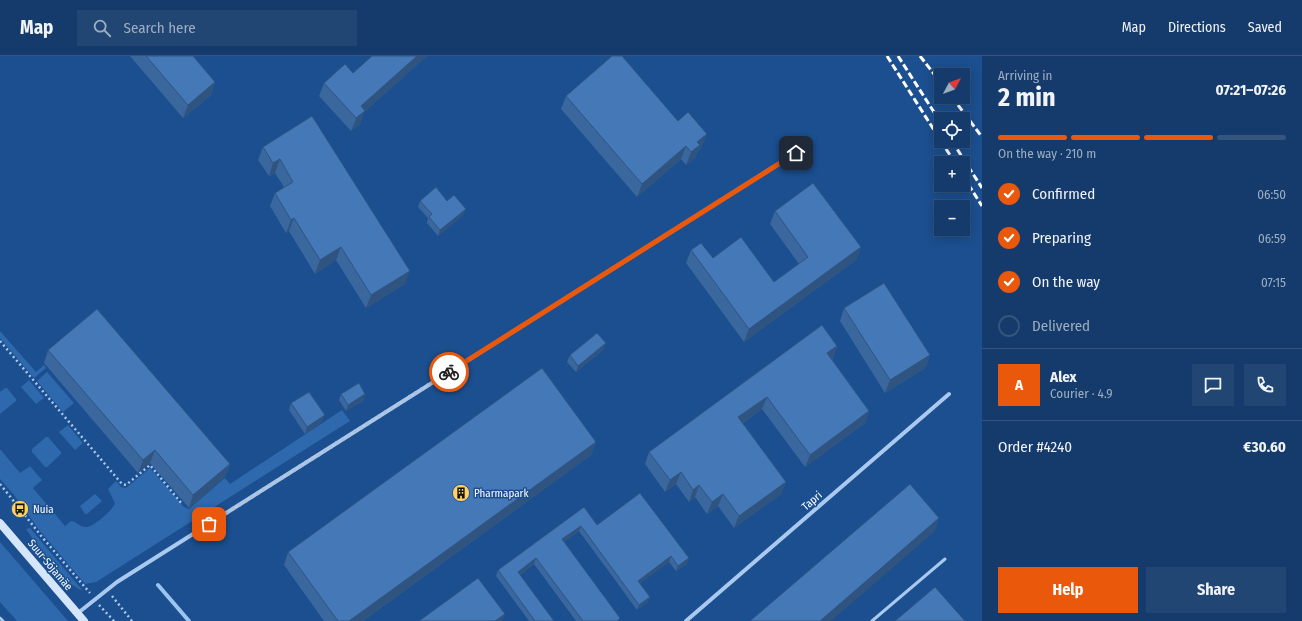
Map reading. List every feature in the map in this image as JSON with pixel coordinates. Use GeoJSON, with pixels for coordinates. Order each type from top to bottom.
{"type":"FeatureCollection","features":[{"type":"Feature","properties":{"kind":"main road","name":"Suur-Sõjamäe"},"geometry":{"type":"LineString","coordinates":[[0,523],[84,621]]}},
{"type":"Feature","properties":{"kind":"street"},"geometry":{"type":"LineString","coordinates":[[77,614],[117,582],[796,153]]}},
{"type":"Feature","properties":{"kind":"street","name":"Tapri"},"geometry":{"type":"LineString","coordinates":[[686,621],[949,394]]}},
{"type":"Feature","properties":{"kind":"lane"},"geometry":{"type":"LineString","coordinates":[[872,621],[945,559]]}},
{"type":"Feature","properties":{"kind":"lane"},"geometry":{"type":"LineString","coordinates":[[0,618],[3,621]]}},
{"type":"Feature","properties":{"kind":"path"},"geometry":{"type":"LineString","coordinates":[[0,341],[122,484],[126,485],[150,465],[182,504]]}},
{"type":"Feature","properties":{"kind":"path"},"geometry":{"type":"LineString","coordinates":[[0,484],[42,538],[114,621]]}},
{"type":"Feature","properties":{"kind":"path"},"geometry":{"type":"LineString","coordinates":[[106,590],[132,621]]}},
{"type":"Feature","properties":{"kind":"shaded area"},"geometry":{"type":"Polygon","coordinates":[[[0,331],[36,372],[44,365],[46,368],[34,378],[0,338],[0,331]]]}},
{"type":"Feature","properties":{"kind":"shaded area"},"geometry":{"type":"Polygon","coordinates":[[[47,372],[74,403],[63,412],[37,381],[47,372]]]}},
{"type":"Feature","properties":{"kind":"shaded area"},"geometry":{"type":"Polygon","coordinates":[[[29,380],[44,398],[36,404],[21,387],[29,380]]]}},
{"type":"Feature","properties":{"kind":"shaded area"},"geometry":{"type":"Polygon","coordinates":[[[7,388],[16,401],[0,414],[0,392],[7,388]]]}},
{"type":"Feature","properties":{"kind":"shaded area"},"geometry":{"type":"Polygon","coordinates":[[[342,410],[350,421],[96,582],[85,584],[40,531],[14,495],[0,479],[0,449],[20,473],[30,466],[42,480],[33,488],[65,526],[71,521],[85,527],[97,522],[110,511],[115,504],[108,489],[116,481],[121,487],[126,488],[150,468],[184,507],[189,509],[225,478],[230,484],[342,410]]]}},
{"type":"Feature","properties":{"kind":"shaded area"},"geometry":{"type":"Polygon","coordinates":[[[68,425],[83,443],[75,450],[59,432],[68,425]]]}},
{"type":"Feature","properties":{"kind":"shaded area"},"geometry":{"type":"Polygon","coordinates":[[[48,437],[61,452],[61,454],[47,467],[45,467],[32,452],[32,449],[48,437]]]}},
{"type":"Feature","properties":{"kind":"shaded area"},"geometry":{"type":"Polygon","coordinates":[[[95,494],[102,501],[87,514],[85,514],[80,506],[95,494]]]}},
{"type":"Feature","properties":{"kind":"shaded area"},"geometry":{"type":"Polygon","coordinates":[[[30,528],[83,591],[73,586],[50,564],[26,529],[30,528]]]}},
{"type":"Feature","properties":{"kind":"shaded area"},"geometry":{"type":"Polygon","coordinates":[[[0,542],[68,621],[17,621],[0,602],[0,542]]]}},
{"type":"Feature","properties":{"kind":"building"},"geometry":{"type":"Polygon","coordinates":[[[146,56],[193,56],[215,82],[188,105],[146,56]]]}},
{"type":"Feature","properties":{"kind":"building"},"geometry":{"type":"Polygon","coordinates":[[[372,56],[417,56],[361,106],[365,111],[356,118],[324,83],[345,64],[353,73],[372,56]]]}},
{"type":"Feature","properties":{"kind":"building"},"geometry":{"type":"Polygon","coordinates":[[[612,56],[622,56],[678,121],[688,112],[707,134],[697,142],[700,145],[691,152],[686,146],[642,184],[566,96],[612,56]]]}},
{"type":"Feature","properties":{"kind":"building"},"geometry":{"type":"Polygon","coordinates":[[[312,116],[410,271],[371,295],[341,247],[320,260],[294,218],[291,220],[275,193],[293,182],[280,159],[273,163],[263,147],[312,116]]]}},
{"type":"Feature","properties":{"kind":"building"},"geometry":{"type":"Polygon","coordinates":[[[813,183],[861,247],[749,329],[691,250],[701,243],[713,258],[741,237],[774,282],[808,257],[775,211],[813,183]]]}},
{"type":"Feature","properties":{"kind":"building"},"geometry":{"type":"Polygon","coordinates":[[[436,187],[447,201],[454,195],[466,209],[440,230],[429,217],[432,214],[420,201],[436,187]]]}},
{"type":"Feature","properties":{"kind":"building"},"geometry":{"type":"Polygon","coordinates":[[[884,283],[930,355],[890,380],[844,308],[884,283]]]}},
{"type":"Feature","properties":{"kind":"building"},"geometry":{"type":"Polygon","coordinates":[[[97,309],[230,464],[193,495],[155,450],[143,460],[48,350],[97,309]]]}},
{"type":"Feature","properties":{"kind":"building"},"geometry":{"type":"Polygon","coordinates":[[[822,325],[837,346],[827,353],[869,411],[810,455],[767,397],[738,417],[786,482],[739,516],[723,494],[712,502],[699,485],[693,490],[681,472],[670,480],[649,452],[822,325]]]}},
{"type":"Feature","properties":{"kind":"building"},"geometry":{"type":"Polygon","coordinates":[[[597,333],[606,343],[578,366],[570,355],[597,333]]]}},
{"type":"Feature","properties":{"kind":"building","name":"Pharmapark"},"geometry":{"type":"Polygon","coordinates":[[[542,368],[596,442],[349,621],[338,621],[288,552],[542,368]]]}},
{"type":"Feature","properties":{"kind":"building"},"geometry":{"type":"Polygon","coordinates":[[[359,383],[365,394],[348,405],[341,394],[359,383]]]}},
{"type":"Feature","properties":{"kind":"building"},"geometry":{"type":"Polygon","coordinates":[[[309,392],[325,415],[307,427],[291,403],[309,392]]]}},
{"type":"Feature","properties":{"kind":"building"},"geometry":{"type":"Polygon","coordinates":[[[910,484],[939,518],[820,621],[750,621],[910,484]]]}},
{"type":"Feature","properties":{"kind":"building"},"geometry":{"type":"Polygon","coordinates":[[[640,493],[689,558],[678,566],[671,556],[638,581],[650,597],[639,605],[581,526],[562,539],[620,618],[617,621],[583,621],[536,558],[518,572],[554,621],[535,621],[498,570],[584,507],[597,525],[640,493]]]}},
{"type":"Feature","properties":{"kind":"building"},"geometry":{"type":"Polygon","coordinates":[[[478,578],[505,614],[495,621],[419,621],[478,578]]]}},
{"type":"Feature","properties":{"kind":"building"},"geometry":{"type":"Polygon","coordinates":[[[935,587],[965,621],[895,621],[935,587]]]}},
{"type":"Feature","properties":{"kind":"waterway"},"geometry":{"type":"LineString","coordinates":[[158,585],[189,621]]}},
{"type":"Feature","properties":{"kind":"railway"},"geometry":{"type":"LineString","coordinates":[[887,56],[951,156]]}},
{"type":"Feature","properties":{"kind":"railway"},"geometry":{"type":"LineString","coordinates":[[898,56],[934,112]]}},
{"type":"Feature","properties":{"kind":"railway"},"geometry":{"type":"LineString","coordinates":[[920,56],[934,74]]}},
{"type":"Feature","properties":{"kind":"railway"},"geometry":{"type":"LineString","coordinates":[[957,104],[982,137]]}},
{"type":"Feature","properties":{"kind":"railway"},"geometry":{"type":"LineString","coordinates":[[956,148],[982,188]]}},
{"type":"Feature","properties":{"kind":"railway"},"geometry":{"type":"LineString","coordinates":[[970,187],[982,206]]}},
{"type":"Feature","properties":{"kind":"way so far"},"geometry":{"type":"LineString","coordinates":[[209,524],[449,372]]}},
{"type":"Feature","properties":{"kind":"place","name":"Pharmapark"},"geometry":{"type":"Point","coordinates":[461,493]}},
{"type":"Feature","properties":{"kind":"place","name":"Nuia"},"geometry":{"type":"Point","coordinates":[20,509]}},
{"type":"Feature","properties":{"kind":"route"},"geometry":{"type":"LineString","coordinates":[[449,372],[796,153]]}}]}
